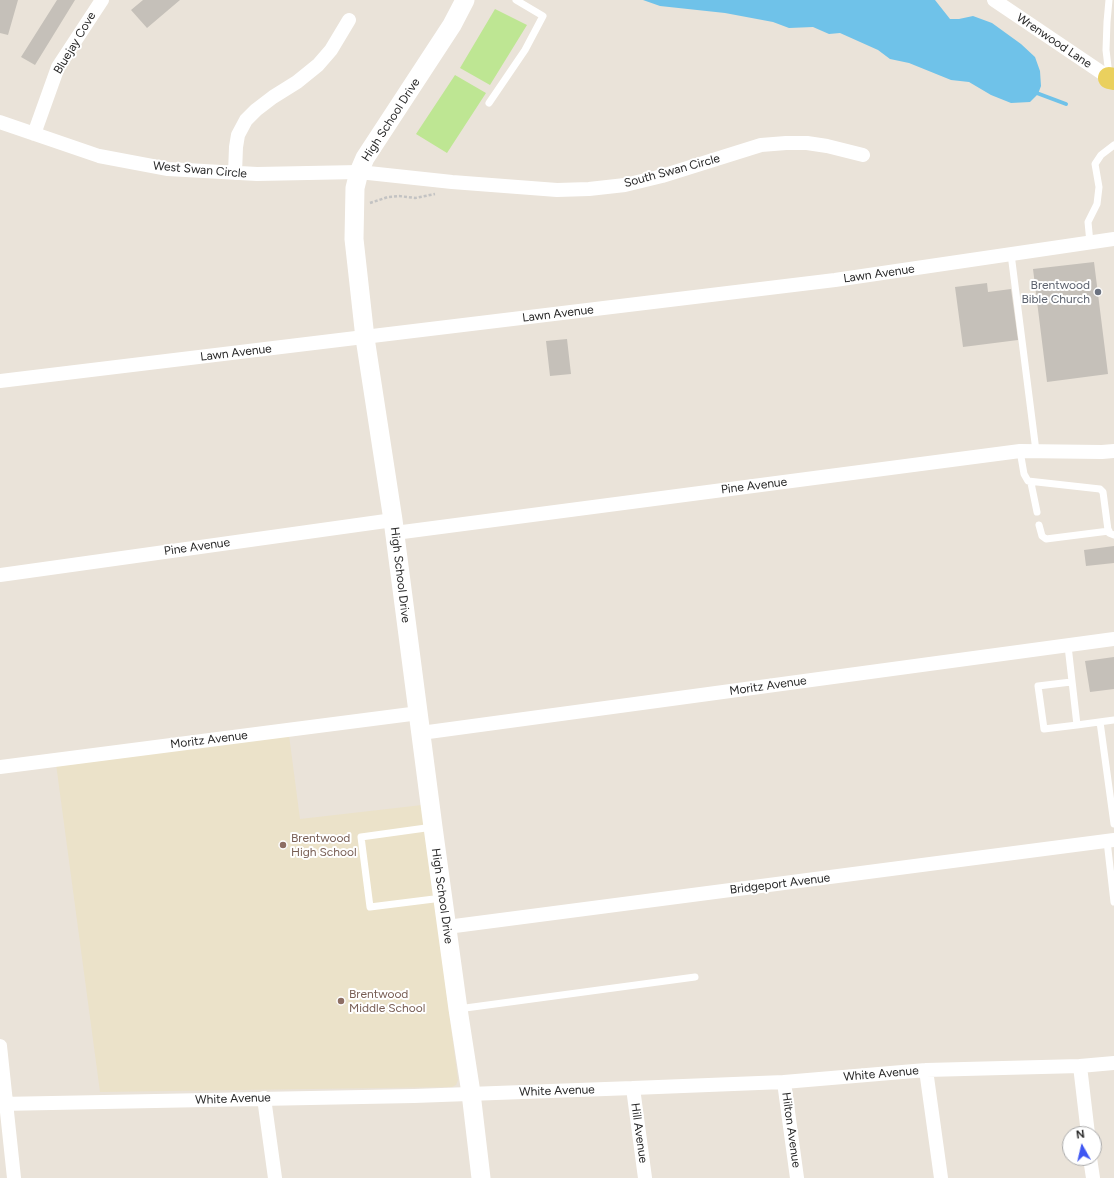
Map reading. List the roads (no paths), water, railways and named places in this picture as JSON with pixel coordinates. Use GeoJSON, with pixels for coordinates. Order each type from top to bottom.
{"type":"FeatureCollection","features":[{"type":"Feature","properties":{"kind":"street","name":"Bluejay Cove"},"geometry":{"type":"LineString","coordinates":[[34,134],[58,67],[102,0]]}},
{"type":"Feature","properties":{"kind":"street","name":"High School Drive"},"geometry":{"type":"LineString","coordinates":[[465,0],[452,25],[365,158],[359,172],[355,188],[354,239],[365,338],[394,527],[422,733],[433,827],[471,1093],[481,1178]]}},
{"type":"Feature","properties":{"kind":"street","name":"Wrenwood Lane"},"geometry":{"type":"LineString","coordinates":[[994,0],[1112,79]]}},
{"type":"Feature","properties":{"kind":"street"},"geometry":{"type":"LineString","coordinates":[[235,173],[238,135],[246,120],[273,97],[318,65],[331,50],[349,20]]}},
{"type":"Feature","properties":{"kind":"street","name":"West Swan Circle"},"geometry":{"type":"LineString","coordinates":[[0,122],[99,156],[168,169],[257,174],[359,172]]}},
{"type":"Feature","properties":{"kind":"street","name":"South Swan Circle"},"geometry":{"type":"LineString","coordinates":[[359,172],[452,182],[557,190],[589,189],[625,185],[662,176],[761,146],[786,143],[807,143],[827,146],[863,155]]}},
{"type":"Feature","properties":{"kind":"street","name":"Lawn Avenue"},"geometry":{"type":"LineString","coordinates":[[0,381],[835,280],[1114,239]]}},
{"type":"Feature","properties":{"kind":"street","name":"Pine Avenue"},"geometry":{"type":"LineString","coordinates":[[0,575],[1020,451],[1114,451]]}},
{"type":"Feature","properties":{"kind":"street","name":"Moritz Avenue"},"geometry":{"type":"LineString","coordinates":[[422,733],[1114,639]]}},
{"type":"Feature","properties":{"kind":"street","name":"Moritz Avenue"},"geometry":{"type":"LineString","coordinates":[[0,767],[419,713]]}},
{"type":"Feature","properties":{"kind":"street","name":"Bridgeport Avenue"},"geometry":{"type":"LineString","coordinates":[[447,927],[1110,841]]}},
{"type":"Feature","properties":{"kind":"street"},"geometry":{"type":"LineString","coordinates":[[0,1046],[3,1105],[14,1178]]}},
{"type":"Feature","properties":{"kind":"street","name":"White Avenue"},"geometry":{"type":"LineString","coordinates":[[3,1105],[407,1096],[633,1088],[784,1082],[926,1070],[1080,1066],[1114,1063]]}},
{"type":"Feature","properties":{"kind":"street"},"geometry":{"type":"LineString","coordinates":[[1080,1066],[1087,1126]]}},
{"type":"Feature","properties":{"kind":"street"},"geometry":{"type":"LineString","coordinates":[[926,1070],[941,1178]]}},
{"type":"Feature","properties":{"kind":"street","name":"Hilton Avenue"},"geometry":{"type":"LineString","coordinates":[[784,1082],[797,1178]]}},
{"type":"Feature","properties":{"kind":"street","name":"Hill Avenue"},"geometry":{"type":"LineString","coordinates":[[633,1088],[645,1178]]}},
{"type":"Feature","properties":{"kind":"street"},"geometry":{"type":"LineString","coordinates":[[264,1098],[275,1178]]}},
{"type":"Feature","properties":{"kind":"street"},"geometry":{"type":"LineString","coordinates":[[1091,1166],[1093,1178]]}},
{"type":"Feature","properties":{"kind":"lane"},"geometry":{"type":"LineString","coordinates":[[489,104],[525,50],[543,16],[516,0]]}},
{"type":"Feature","properties":{"kind":"lane"},"geometry":{"type":"LineString","coordinates":[[1109,0],[1106,50],[1112,79]]}},
{"type":"Feature","properties":{"kind":"lane"},"geometry":{"type":"LineString","coordinates":[[1090,243],[1088,222],[1097,204],[1098,187],[1095,164],[1101,154],[1114,145]]}},
{"type":"Feature","properties":{"kind":"lane"},"geometry":{"type":"LineString","coordinates":[[1011,254],[1036,451]]}},
{"type":"Feature","properties":{"kind":"lane"},"geometry":{"type":"LineString","coordinates":[[1020,451],[1024,474],[1026,479],[1031,483],[1100,489],[1103,492],[1112,533],[1046,539],[1042,536],[1039,525]]}},
{"type":"Feature","properties":{"kind":"lane"},"geometry":{"type":"LineString","coordinates":[[1031,483],[1037,512]]}},
{"type":"Feature","properties":{"kind":"lane"},"geometry":{"type":"LineString","coordinates":[[1068,646],[1077,725]]}},
{"type":"Feature","properties":{"kind":"lane"},"geometry":{"type":"LineString","coordinates":[[1072,682],[1038,686],[1044,729],[1114,720]]}},
{"type":"Feature","properties":{"kind":"lane"},"geometry":{"type":"LineString","coordinates":[[1100,722],[1114,824]]}},
{"type":"Feature","properties":{"kind":"lane"},"geometry":{"type":"LineString","coordinates":[[433,827],[361,837],[370,907],[443,898]]}},
{"type":"Feature","properties":{"kind":"lane"},"geometry":{"type":"LineString","coordinates":[[1110,841],[1114,902]]}},
{"type":"Feature","properties":{"kind":"lane"},"geometry":{"type":"LineString","coordinates":[[458,1009],[695,977]]}},
{"type":"Feature","properties":{"kind":"water"},"geometry":{"type":"Polygon","coordinates":[[[643,0],[935,0],[950,19],[973,16],[992,23],[1021,44],[1035,57],[1040,71],[1041,86],[1038,94],[1030,102],[1011,103],[991,95],[969,82],[951,80],[909,63],[890,59],[878,50],[840,33],[829,34],[813,27],[789,28],[773,22],[725,13],[660,6],[643,0]]]}},
{"type":"Feature","properties":{"kind":"waterway"},"geometry":{"type":"LineString","coordinates":[[1034,92],[1066,104]]}},
{"type":"Feature","properties":{"kind":"place","name":"Brentwood Bible Church"},"geometry":{"type":"Point","coordinates":[1098,292]}},
{"type":"Feature","properties":{"kind":"place","name":"Brentwood High School"},"geometry":{"type":"Point","coordinates":[283,845]}},
{"type":"Feature","properties":{"kind":"place","name":"Brentwood Middle School"},"geometry":{"type":"Point","coordinates":[341,1001]}}]}
